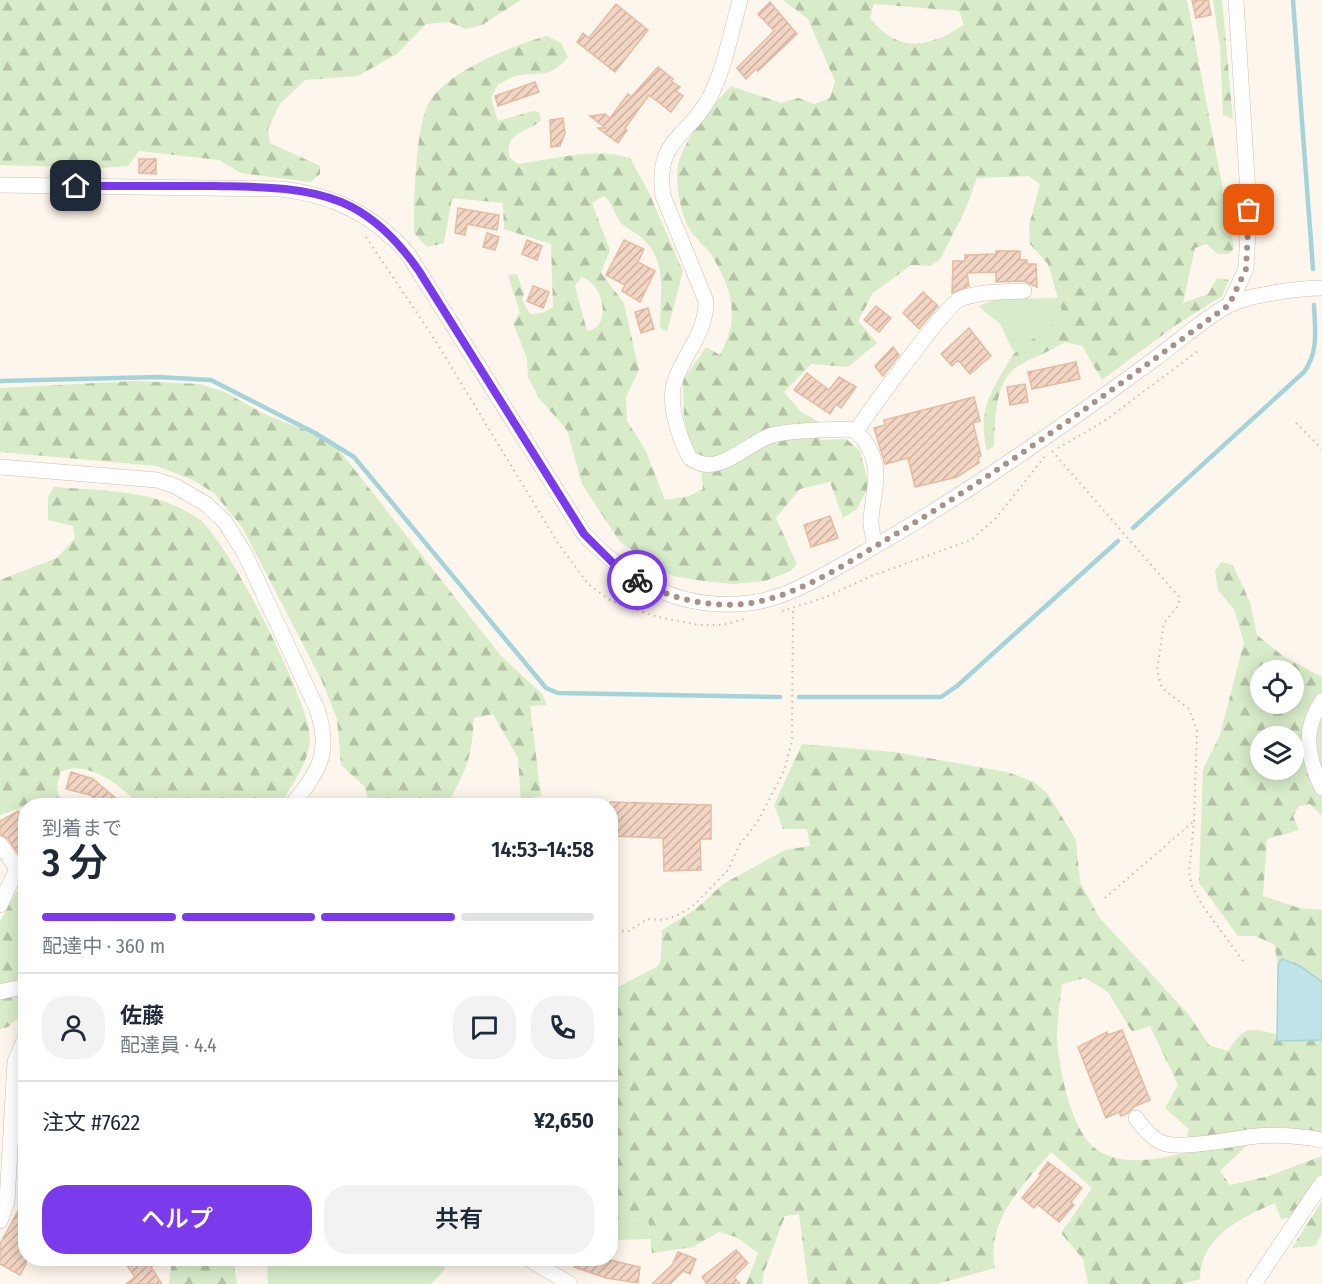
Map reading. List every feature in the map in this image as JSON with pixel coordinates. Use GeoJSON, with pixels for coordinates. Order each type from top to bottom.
{"type":"FeatureCollection","features":[{"type":"Feature","properties":{"kind":"street"},"geometry":{"type":"LineString","coordinates":[[740,0],[719,77],[709,99],[669,146],[663,158],[660,177],[667,209],[700,281],[706,301],[706,318],[701,332],[675,378],[673,405],[685,450],[697,464],[712,466],[770,436],[848,429],[856,431],[870,451],[878,478],[871,520],[875,546]]}},
{"type":"Feature","properties":{"kind":"street"},"geometry":{"type":"LineString","coordinates":[[1229,305],[1246,269],[1249,210],[1236,0]]}},
{"type":"Feature","properties":{"kind":"street"},"geometry":{"type":"LineString","coordinates":[[0,185],[244,187],[303,192],[342,203],[378,224],[408,254],[584,534],[613,563],[649,587],[709,603],[749,603],[793,590],[875,546],[1046,445],[1229,305],[1294,288],[1322,288]]}},
{"type":"Feature","properties":{"kind":"street"},"geometry":{"type":"LineString","coordinates":[[856,431],[877,400],[957,300],[984,292],[1024,291]]}},
{"type":"Feature","properties":{"kind":"street"},"geometry":{"type":"LineString","coordinates":[[0,467],[158,480],[190,494],[225,522],[245,554],[317,709],[324,730],[322,762],[297,798]]}},
{"type":"Feature","properties":{"kind":"street"},"geometry":{"type":"LineString","coordinates":[[1322,701],[1311,717],[1308,750],[1322,788]]}},
{"type":"Feature","properties":{"kind":"street"},"geometry":{"type":"LineString","coordinates":[[0,844],[18,863]]}},
{"type":"Feature","properties":{"kind":"street"},"geometry":{"type":"LineString","coordinates":[[0,905],[18,872]]}},
{"type":"Feature","properties":{"kind":"street"},"geometry":{"type":"LineString","coordinates":[[0,992],[18,988]]}},
{"type":"Feature","properties":{"kind":"street"},"geometry":{"type":"LineString","coordinates":[[0,1221],[8,1193],[15,1062],[18,1055]]}},
{"type":"Feature","properties":{"kind":"street"},"geometry":{"type":"LineString","coordinates":[[1136,1118],[1150,1134],[1164,1144],[1200,1143],[1259,1136],[1296,1136],[1322,1140]]}},
{"type":"Feature","properties":{"kind":"street"},"geometry":{"type":"LineString","coordinates":[[1254,1284],[1322,1183]]}},
{"type":"Feature","properties":{"kind":"street"},"geometry":{"type":"LineString","coordinates":[[540,1266],[570,1284]]}},
{"type":"Feature","properties":{"kind":"path"},"geometry":{"type":"LineString","coordinates":[[1046,445],[1059,448],[1103,422],[1198,351]]}},
{"type":"Feature","properties":{"kind":"path"},"geometry":{"type":"LineString","coordinates":[[1296,423],[1322,449]]}},
{"type":"Feature","properties":{"kind":"path"},"geometry":{"type":"LineString","coordinates":[[793,609],[869,577],[971,540],[996,518],[1046,445]]}},
{"type":"Feature","properties":{"kind":"path"},"geometry":{"type":"LineString","coordinates":[[1046,445],[1180,598],[1178,606],[1164,623],[1157,670],[1162,688],[1189,709],[1197,729],[1194,821],[1189,872],[1192,886],[1202,905],[1243,960]]}},
{"type":"Feature","properties":{"kind":"path"},"geometry":{"type":"LineString","coordinates":[[618,932],[629,931],[647,919],[664,920],[680,914],[695,904],[728,870],[741,844],[757,823],[784,771],[792,741],[793,590]]}},
{"type":"Feature","properties":{"kind":"path"},"geometry":{"type":"LineString","coordinates":[[1105,898],[1194,821]]}},
{"type":"Feature","properties":{"kind":"green space"},"geometry":{"type":"Polygon","coordinates":[[[0,0],[521,0],[482,25],[466,29],[449,22],[426,24],[397,54],[358,76],[305,80],[280,104],[268,129],[270,143],[320,166],[320,174],[311,182],[241,173],[219,160],[139,151],[128,166],[101,168],[0,165],[0,0]]]}},
{"type":"Feature","properties":{"kind":"green space"},"geometry":{"type":"Polygon","coordinates":[[[783,0],[1187,0],[1234,248],[1229,254],[1218,254],[1206,244],[1195,248],[1183,303],[1208,294],[1217,278],[1229,280],[1222,296],[1176,325],[1102,380],[1082,346],[1065,342],[1018,366],[1004,381],[997,403],[994,446],[987,451],[984,419],[988,400],[997,381],[1014,354],[1062,312],[1048,264],[1030,244],[1029,226],[1040,184],[1029,176],[977,178],[966,208],[940,260],[930,266],[911,265],[873,293],[858,321],[877,343],[848,367],[811,364],[784,392],[800,411],[819,422],[821,440],[846,439],[860,451],[869,486],[857,509],[843,518],[830,482],[800,489],[776,518],[797,564],[791,571],[765,581],[733,584],[673,576],[620,542],[582,484],[567,430],[539,398],[528,377],[527,359],[513,323],[520,313],[508,275],[517,274],[524,294],[522,300],[530,314],[542,313],[553,307],[551,244],[504,229],[503,203],[452,198],[444,243],[427,247],[414,233],[416,167],[420,131],[428,104],[449,81],[464,71],[499,53],[547,36],[561,43],[568,57],[555,69],[550,72],[511,78],[498,84],[491,98],[498,121],[533,111],[539,112],[541,120],[518,134],[511,142],[509,157],[518,164],[588,154],[630,158],[649,193],[683,271],[667,332],[660,327],[661,280],[656,258],[643,239],[621,223],[610,202],[604,196],[592,203],[610,250],[601,273],[624,303],[639,370],[626,397],[627,421],[645,449],[665,500],[689,496],[703,489],[700,459],[692,451],[684,419],[683,380],[706,347],[720,355],[726,342],[732,317],[725,281],[709,252],[691,232],[683,213],[678,185],[679,161],[694,131],[731,86],[781,103],[798,98],[815,104],[830,98],[835,81],[808,19],[783,0]],[[874,4],[870,18],[892,38],[903,42],[914,44],[938,39],[964,25],[959,11],[874,4]],[[581,277],[575,286],[587,331],[600,323],[602,306],[596,288],[581,277]]]}},
{"type":"Feature","properties":{"kind":"green space"},"geometry":{"type":"Polygon","coordinates":[[[1213,0],[1222,0],[1233,119],[1223,115],[1220,47],[1213,0]]]}},
{"type":"Feature","properties":{"kind":"green space"},"geometry":{"type":"Polygon","coordinates":[[[1059,298],[1062,312],[1050,326],[1014,353],[1000,324],[978,306],[997,299],[1059,298]]]}},
{"type":"Feature","properties":{"kind":"green space"},"geometry":{"type":"Polygon","coordinates":[[[135,381],[199,384],[225,392],[264,414],[332,441],[501,656],[542,694],[547,705],[530,706],[541,796],[521,798],[518,758],[493,714],[474,718],[472,743],[467,763],[451,798],[367,798],[365,787],[341,765],[337,719],[321,679],[242,527],[214,493],[191,479],[156,466],[0,452],[0,388],[135,381]]]}},
{"type":"Feature","properties":{"kind":"green space"},"geometry":{"type":"Polygon","coordinates":[[[54,487],[129,493],[182,509],[199,519],[212,533],[229,557],[266,625],[298,694],[307,722],[309,749],[299,774],[284,798],[133,798],[103,776],[81,769],[70,769],[60,772],[57,790],[60,798],[18,798],[18,809],[0,815],[0,580],[57,558],[75,538],[73,526],[48,520],[48,497],[54,487]]]}},
{"type":"Feature","properties":{"kind":"green space"},"geometry":{"type":"Polygon","coordinates":[[[1221,562],[1233,565],[1250,602],[1257,635],[1290,660],[1250,660],[1250,714],[1304,714],[1304,668],[1322,677],[1322,816],[1310,804],[1299,806],[1293,816],[1299,830],[1267,839],[1263,896],[1299,908],[1322,910],[1322,982],[1311,973],[1282,960],[1278,964],[1274,944],[1255,936],[1238,936],[1199,883],[1203,769],[1220,735],[1244,642],[1234,609],[1218,590],[1215,571],[1221,562]]]}},
{"type":"Feature","properties":{"kind":"green space"},"geometry":{"type":"Polygon","coordinates":[[[802,744],[894,752],[1007,772],[1034,782],[1048,794],[1076,840],[1080,882],[1099,917],[1189,1015],[1209,1045],[1228,1051],[1248,1030],[1277,1034],[1277,1041],[1322,1040],[1322,1133],[1283,1127],[1264,1129],[1220,1171],[1230,1185],[1269,1176],[1322,1156],[1322,1174],[1289,1218],[1281,1219],[1275,1203],[1225,1230],[1207,1251],[1200,1279],[1182,1284],[1088,1284],[1083,1259],[1061,1233],[1092,1188],[1051,1152],[1018,1191],[1001,1220],[993,1251],[995,1268],[937,1284],[808,1284],[799,1214],[785,1216],[764,1272],[762,1284],[746,1284],[758,1253],[736,1237],[719,1232],[693,1247],[652,1253],[648,1220],[618,1219],[618,987],[658,966],[661,959],[662,930],[696,909],[723,884],[785,850],[810,846],[807,829],[783,829],[774,805],[802,744]],[[1085,978],[1062,984],[1058,1052],[1073,1115],[1088,1141],[1097,1150],[1107,1155],[1139,1160],[1183,1153],[1189,1129],[1165,1108],[1178,1085],[1150,1026],[1132,1032],[1108,992],[1085,978]]]}},
{"type":"Feature","properties":{"kind":"green space"},"geometry":{"type":"Polygon","coordinates":[[[18,890],[18,1018],[8,1027],[0,1029],[0,921],[18,890]]]}},
{"type":"Feature","properties":{"kind":"green space"},"geometry":{"type":"Polygon","coordinates":[[[1322,1201],[1322,1233],[1315,1246],[1292,1248],[1322,1201]]]}},
{"type":"Feature","properties":{"kind":"green space"},"geometry":{"type":"Polygon","coordinates":[[[618,1219],[648,1220],[650,1239],[618,1240],[618,1219]]]}},
{"type":"Feature","properties":{"kind":"green space"},"geometry":{"type":"Polygon","coordinates":[[[171,1266],[234,1266],[237,1284],[169,1284],[171,1266]]]}},
{"type":"Feature","properties":{"kind":"green space"},"geometry":{"type":"Polygon","coordinates":[[[267,1266],[444,1266],[445,1269],[431,1284],[268,1284],[267,1266]]]}},
{"type":"Feature","properties":{"kind":"water"},"geometry":{"type":"Polygon","coordinates":[[[1282,959],[1300,966],[1322,982],[1322,1040],[1277,1041],[1278,964],[1282,959]]]}},
{"type":"Feature","properties":{"kind":"building"},"geometry":{"type":"Polygon","coordinates":[[[1192,0],[1208,0],[1211,15],[1196,18],[1192,0]]]}},
{"type":"Feature","properties":{"kind":"building"},"geometry":{"type":"Polygon","coordinates":[[[770,2],[797,34],[758,71],[756,69],[746,79],[737,68],[774,31],[758,14],[770,2]]]}},
{"type":"Feature","properties":{"kind":"building"},"geometry":{"type":"Polygon","coordinates":[[[616,4],[648,30],[615,72],[577,42],[583,33],[589,38],[616,4]]]}},
{"type":"Feature","properties":{"kind":"building"},"geometry":{"type":"Polygon","coordinates":[[[658,67],[680,87],[676,91],[683,96],[671,112],[649,95],[625,128],[627,130],[618,143],[598,128],[605,128],[590,116],[605,114],[610,118],[628,94],[631,97],[658,67]]]}},
{"type":"Feature","properties":{"kind":"building"},"geometry":{"type":"Polygon","coordinates":[[[535,82],[539,92],[498,106],[495,96],[535,82]]]}},
{"type":"Feature","properties":{"kind":"building"},"geometry":{"type":"Polygon","coordinates":[[[563,118],[565,133],[560,146],[551,147],[550,120],[563,118]]]}},
{"type":"Feature","properties":{"kind":"building"},"geometry":{"type":"Polygon","coordinates":[[[139,159],[156,159],[156,174],[139,173],[139,159]]]}},
{"type":"Feature","properties":{"kind":"building"},"geometry":{"type":"Polygon","coordinates":[[[458,208],[499,215],[497,230],[467,224],[465,235],[455,233],[458,208]]]}},
{"type":"Feature","properties":{"kind":"building"},"geometry":{"type":"Polygon","coordinates":[[[487,233],[499,237],[495,250],[483,247],[487,233]]]}},
{"type":"Feature","properties":{"kind":"building"},"geometry":{"type":"Polygon","coordinates":[[[527,240],[542,246],[537,260],[522,254],[527,240]]]}},
{"type":"Feature","properties":{"kind":"building"},"geometry":{"type":"Polygon","coordinates":[[[624,240],[644,249],[638,262],[655,271],[640,302],[622,291],[625,285],[606,275],[624,240]]]}},
{"type":"Feature","properties":{"kind":"building"},"geometry":{"type":"Polygon","coordinates":[[[996,251],[1020,251],[1020,260],[1027,260],[1027,264],[1036,264],[1037,287],[1024,281],[996,282],[996,272],[967,273],[969,286],[952,293],[953,261],[965,261],[965,255],[996,254],[996,251]]]}},
{"type":"Feature","properties":{"kind":"building"},"geometry":{"type":"Polygon","coordinates":[[[533,286],[549,292],[543,308],[527,301],[533,286]]]}},
{"type":"Feature","properties":{"kind":"building"},"geometry":{"type":"Polygon","coordinates":[[[923,292],[938,306],[919,329],[903,313],[923,292]]]}},
{"type":"Feature","properties":{"kind":"building"},"geometry":{"type":"Polygon","coordinates":[[[876,306],[891,318],[879,332],[864,320],[876,306]]]}},
{"type":"Feature","properties":{"kind":"building"},"geometry":{"type":"Polygon","coordinates":[[[648,308],[654,329],[641,333],[635,312],[648,308]]]}},
{"type":"Feature","properties":{"kind":"building"},"geometry":{"type":"Polygon","coordinates":[[[969,328],[991,356],[970,374],[958,360],[952,366],[941,354],[969,328]]]}},
{"type":"Feature","properties":{"kind":"building"},"geometry":{"type":"Polygon","coordinates":[[[893,347],[899,355],[883,376],[875,366],[893,347]]]}},
{"type":"Feature","properties":{"kind":"building"},"geometry":{"type":"Polygon","coordinates":[[[1076,362],[1080,379],[1032,389],[1028,372],[1076,362]]]}},
{"type":"Feature","properties":{"kind":"building"},"geometry":{"type":"Polygon","coordinates":[[[807,373],[829,390],[839,377],[856,387],[841,408],[836,404],[830,414],[794,390],[807,373]]]}},
{"type":"Feature","properties":{"kind":"building"},"geometry":{"type":"Polygon","coordinates":[[[1025,384],[1028,402],[1010,405],[1007,387],[1025,384]]]}},
{"type":"Feature","properties":{"kind":"building"},"geometry":{"type":"Polygon","coordinates":[[[974,397],[980,421],[973,423],[981,456],[978,457],[979,463],[957,477],[915,487],[908,458],[885,464],[874,428],[885,425],[884,420],[974,397]]]}},
{"type":"Feature","properties":{"kind":"building"},"geometry":{"type":"Polygon","coordinates":[[[830,516],[838,538],[811,547],[804,525],[830,516]]]}},
{"type":"Feature","properties":{"kind":"building"},"geometry":{"type":"Polygon","coordinates":[[[71,772],[93,779],[116,798],[93,798],[90,795],[66,789],[71,772]]]}},
{"type":"Feature","properties":{"kind":"building"},"geometry":{"type":"Polygon","coordinates":[[[618,802],[711,805],[711,839],[700,839],[701,870],[664,871],[663,838],[618,836],[618,802]]]}},
{"type":"Feature","properties":{"kind":"building"},"geometry":{"type":"Polygon","coordinates":[[[18,811],[18,853],[8,839],[0,834],[0,821],[18,811]]]}},
{"type":"Feature","properties":{"kind":"building"},"geometry":{"type":"Polygon","coordinates":[[[1122,1030],[1150,1100],[1135,1106],[1121,1116],[1119,1112],[1106,1118],[1078,1047],[1107,1032],[1108,1035],[1122,1030]]]}},
{"type":"Feature","properties":{"kind":"building"},"geometry":{"type":"Polygon","coordinates":[[[1048,1162],[1082,1188],[1071,1202],[1074,1205],[1059,1222],[1037,1204],[1034,1208],[1022,1198],[1041,1175],[1039,1174],[1048,1162]]]}},
{"type":"Feature","properties":{"kind":"building"},"geometry":{"type":"Polygon","coordinates":[[[18,1211],[18,1266],[25,1266],[20,1275],[0,1264],[0,1244],[18,1211]]]}},
{"type":"Feature","properties":{"kind":"building"},"geometry":{"type":"Polygon","coordinates":[[[736,1250],[748,1263],[734,1277],[740,1284],[707,1284],[702,1277],[736,1250]]]}},
{"type":"Feature","properties":{"kind":"building"},"geometry":{"type":"Polygon","coordinates":[[[678,1252],[696,1259],[690,1274],[683,1271],[670,1284],[652,1284],[672,1265],[678,1252]]]}},
{"type":"Feature","properties":{"kind":"building"},"geometry":{"type":"Polygon","coordinates":[[[618,1262],[640,1267],[638,1283],[606,1278],[574,1267],[618,1266],[618,1262]]]}},
{"type":"Feature","properties":{"kind":"building"},"geometry":{"type":"Polygon","coordinates":[[[127,1266],[152,1266],[162,1284],[126,1284],[135,1277],[127,1266]]]}},
{"type":"Feature","properties":{"kind":"waterway"},"geometry":{"type":"LineString","coordinates":[[1293,0],[1313,269]]}},
{"type":"Feature","properties":{"kind":"waterway"},"geometry":{"type":"LineString","coordinates":[[1133,528],[1304,372],[1314,348],[1314,305]]}},
{"type":"Feature","properties":{"kind":"waterway"},"geometry":{"type":"LineString","coordinates":[[0,381],[158,377],[211,380],[315,433],[354,457],[546,688],[558,693],[780,697]]}},
{"type":"Feature","properties":{"kind":"waterway"},"geometry":{"type":"LineString","coordinates":[[799,697],[941,697],[957,686],[1118,541]]}},
{"type":"Feature","properties":{"kind":"way so far"},"geometry":{"type":"LineString","coordinates":[[637,580],[649,587],[688,600],[730,604],[769,599],[793,590],[836,568],[964,494],[1042,441],[1229,305],[1246,269],[1249,210]]}},
{"type":"Feature","properties":{"kind":"route"},"geometry":{"type":"LineString","coordinates":[[76,186],[281,189],[323,196],[360,212],[378,224],[408,254],[584,534],[613,563],[637,580]]}}]}
